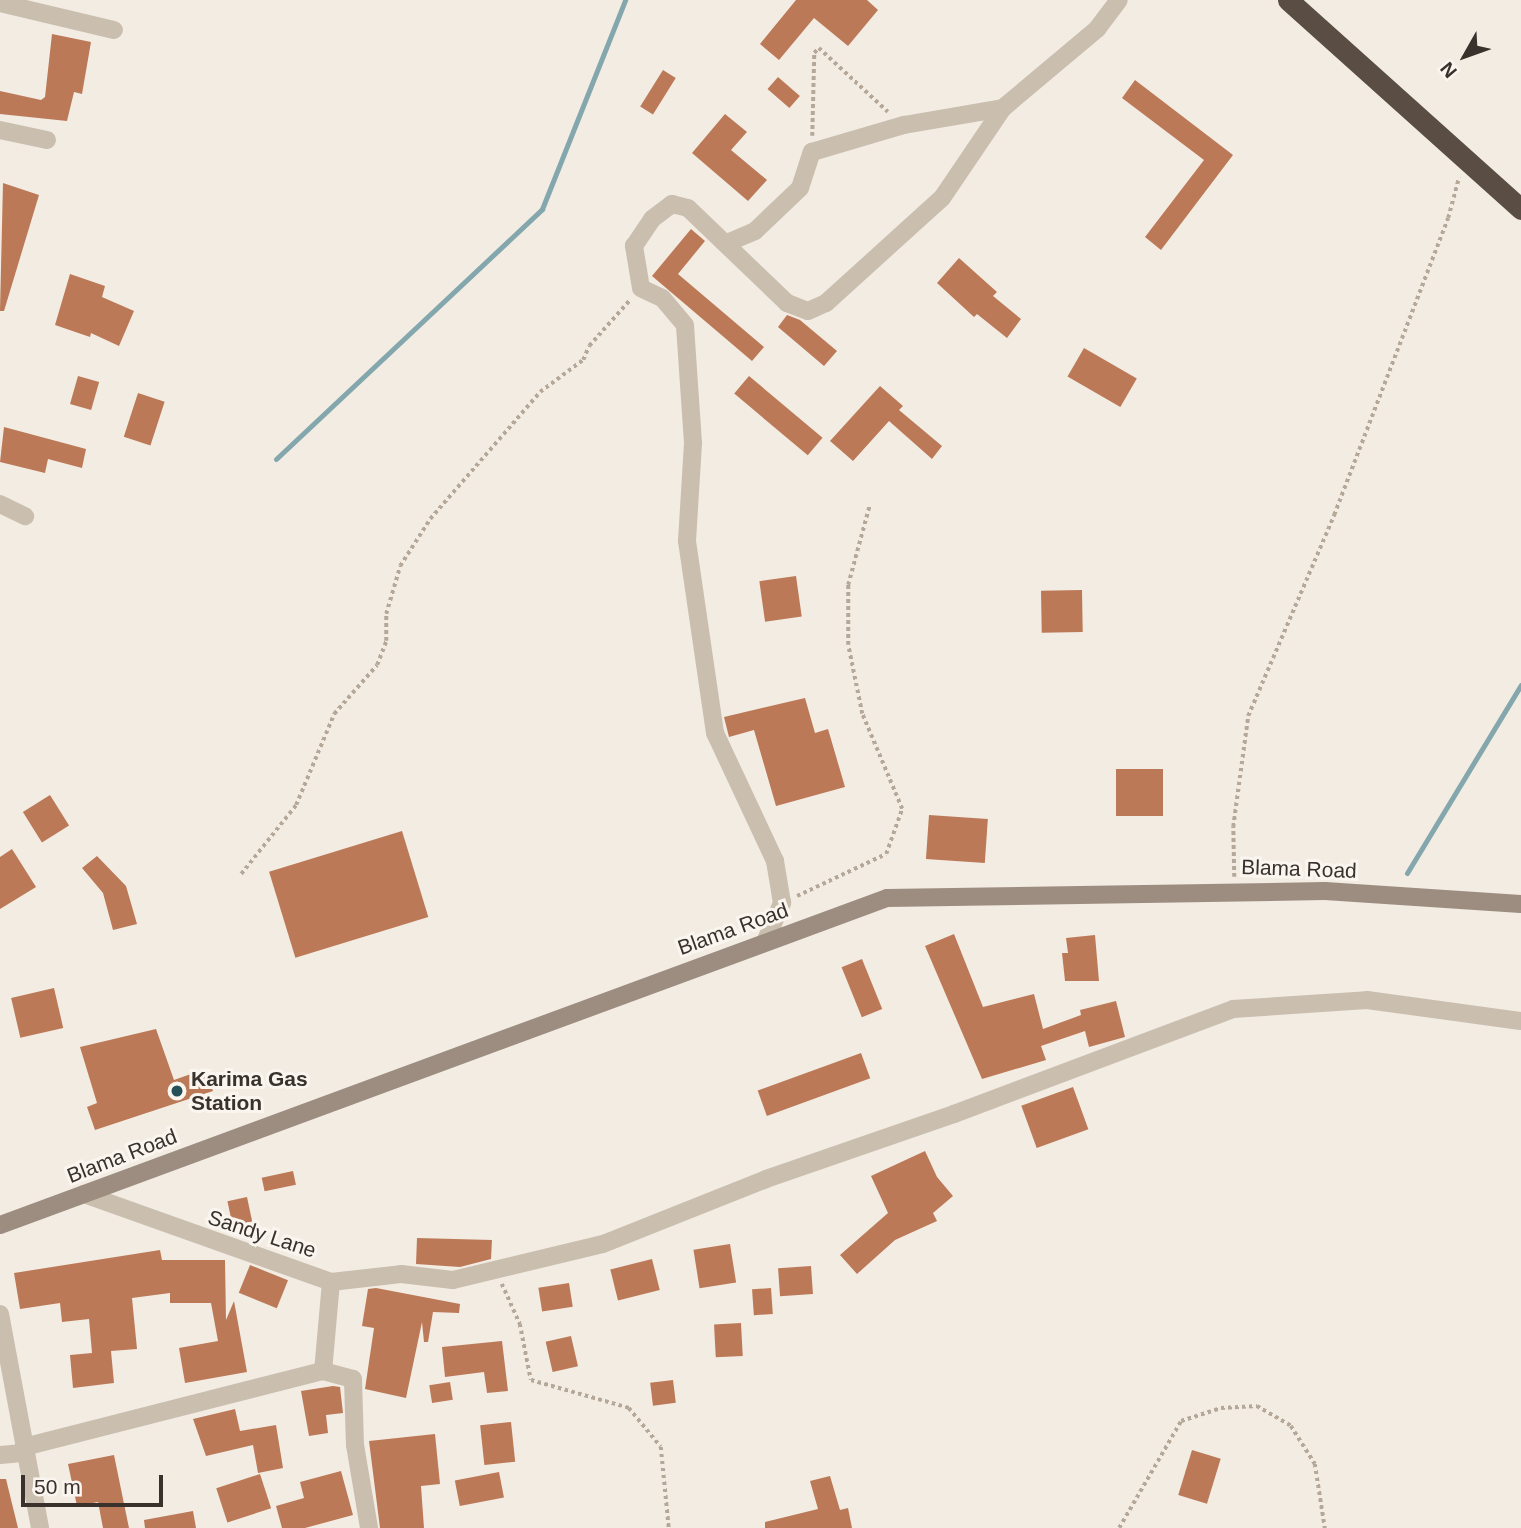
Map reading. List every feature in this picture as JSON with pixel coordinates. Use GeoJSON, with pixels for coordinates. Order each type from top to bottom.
{"type":"FeatureCollection","features":[{"type":"Feature","properties":{"kind":"highway"},"geometry":{"type":"LineString","coordinates":[[1288,0],[1464,155],[1521,209]]}},
{"type":"Feature","properties":{"kind":"street"},"geometry":{"type":"LineString","coordinates":[[765,942],[782,903],[775,861],[715,733],[687,541],[693,443],[685,325],[662,298],[641,288],[634,246],[652,219],[672,205],[688,208],[788,303],[808,311],[826,303],[942,198],[1003,108],[1097,29],[1119,0]]}},
{"type":"Feature","properties":{"kind":"street"},"geometry":{"type":"LineString","coordinates":[[0,3],[114,30]]}},
{"type":"Feature","properties":{"kind":"street"},"geometry":{"type":"LineString","coordinates":[[727,243],[755,231],[800,188],[812,152],[904,125],[1003,108]]}},
{"type":"Feature","properties":{"kind":"street"},"geometry":{"type":"LineString","coordinates":[[0,130],[47,140]]}},
{"type":"Feature","properties":{"kind":"street"},"geometry":{"type":"LineString","coordinates":[[0,504],[25,516]]}},
{"type":"Feature","properties":{"kind":"street","name":"Blama Road"},"geometry":{"type":"LineString","coordinates":[[0,1225],[887,898],[1234,890],[1325,891],[1521,904]]}},
{"type":"Feature","properties":{"kind":"street"},"geometry":{"type":"LineString","coordinates":[[331,1282],[401,1274],[453,1280],[603,1244],[766,1179],[954,1114],[1233,1009],[1367,1000],[1521,1021]]}},
{"type":"Feature","properties":{"kind":"street","name":"Sandy Lane"},"geometry":{"type":"LineString","coordinates":[[84,1194],[182,1233],[331,1282],[323,1371]]}},
{"type":"Feature","properties":{"kind":"street"},"geometry":{"type":"LineString","coordinates":[[0,1314],[40,1528]]}},
{"type":"Feature","properties":{"kind":"street"},"geometry":{"type":"LineString","coordinates":[[0,1455],[323,1371],[353,1379],[355,1445],[369,1528]]}},
{"type":"Feature","properties":{"kind":"path"},"geometry":{"type":"LineString","coordinates":[[812,152],[814,53],[819,48],[904,125]]}},
{"type":"Feature","properties":{"kind":"path"},"geometry":{"type":"LineString","coordinates":[[1234,890],[1233,827],[1248,716],[1334,514],[1448,218],[1464,155]]}},
{"type":"Feature","properties":{"kind":"path"},"geometry":{"type":"LineString","coordinates":[[241,874],[296,804],[334,714],[377,665],[386,641],[386,614],[400,566],[430,519],[540,392],[583,360],[589,345],[641,288]]}},
{"type":"Feature","properties":{"kind":"path"},"geometry":{"type":"LineString","coordinates":[[782,903],[886,854],[902,809],[862,714],[848,645],[848,585],[869,507]]}},
{"type":"Feature","properties":{"kind":"path"},"geometry":{"type":"LineString","coordinates":[[496,1270],[520,1324],[531,1380],[629,1408],[661,1447],[669,1528]]}},
{"type":"Feature","properties":{"kind":"path"},"geometry":{"type":"LineString","coordinates":[[1119,1528],[1181,1421],[1221,1408],[1257,1406],[1290,1426],[1315,1464],[1325,1528]]}},
{"type":"Feature","properties":{"kind":"building"},"geometry":{"type":"Polygon","coordinates":[[[796,0],[867,0],[878,10],[848,46],[814,18],[779,60],[760,44],[796,0]]]}},
{"type":"Feature","properties":{"kind":"building"},"geometry":{"type":"Polygon","coordinates":[[[52,34],[91,42],[82,94],[74,92],[67,121],[0,114],[0,91],[41,100],[45,97],[52,34]]]}},
{"type":"Feature","properties":{"kind":"building"},"geometry":{"type":"Polygon","coordinates":[[[663,70],[676,78],[653,114],[640,106],[663,70]]]}},
{"type":"Feature","properties":{"kind":"building"},"geometry":{"type":"Polygon","coordinates":[[[778,77],[800,96],[789,108],[768,89],[778,77]]]}},
{"type":"Feature","properties":{"kind":"building"},"geometry":{"type":"Polygon","coordinates":[[[1135,80],[1233,155],[1161,250],[1145,237],[1204,160],[1122,98],[1135,80]]]}},
{"type":"Feature","properties":{"kind":"building"},"geometry":{"type":"Polygon","coordinates":[[[725,114],[747,132],[731,150],[767,180],[748,201],[692,153],[725,114]]]}},
{"type":"Feature","properties":{"kind":"building"},"geometry":{"type":"Polygon","coordinates":[[[3,183],[39,195],[4,311],[0,311],[3,183]]]}},
{"type":"Feature","properties":{"kind":"building"},"geometry":{"type":"Polygon","coordinates":[[[691,229],[705,241],[678,274],[764,347],[752,361],[652,276],[691,229]]]}},
{"type":"Feature","properties":{"kind":"building"},"geometry":{"type":"Polygon","coordinates":[[[959,258],[997,292],[993,296],[1021,319],[1007,338],[977,314],[974,317],[937,283],[959,258]]]}},
{"type":"Feature","properties":{"kind":"building"},"geometry":{"type":"Polygon","coordinates":[[[70,274],[105,286],[102,297],[134,311],[119,346],[91,333],[90,337],[55,325],[70,274]]]}},
{"type":"Feature","properties":{"kind":"building"},"geometry":{"type":"Polygon","coordinates":[[[787,315],[800,320],[837,351],[824,366],[778,327],[787,315]]]}},
{"type":"Feature","properties":{"kind":"building"},"geometry":{"type":"Polygon","coordinates":[[[1084,348],[1137,378],[1120,407],[1068,377],[1084,348]]]}},
{"type":"Feature","properties":{"kind":"building"},"geometry":{"type":"Polygon","coordinates":[[[78,376],[99,382],[91,410],[70,404],[78,376]]]}},
{"type":"Feature","properties":{"kind":"building"},"geometry":{"type":"Polygon","coordinates":[[[749,376],[823,438],[808,455],[734,394],[749,376]]]}},
{"type":"Feature","properties":{"kind":"building"},"geometry":{"type":"Polygon","coordinates":[[[880,386],[903,406],[899,410],[942,446],[932,459],[889,421],[853,461],[830,441],[880,386]]]}},
{"type":"Feature","properties":{"kind":"building"},"geometry":{"type":"Polygon","coordinates":[[[138,393],[165,402],[150,445],[124,437],[138,393]]]}},
{"type":"Feature","properties":{"kind":"building"},"geometry":{"type":"Polygon","coordinates":[[[4,427],[86,449],[82,468],[48,459],[45,473],[0,462],[4,427]]]}},
{"type":"Feature","properties":{"kind":"building"},"geometry":{"type":"Polygon","coordinates":[[[796,576],[802,617],[765,622],[759,581],[796,576]]]}},
{"type":"Feature","properties":{"kind":"building"},"geometry":{"type":"Polygon","coordinates":[[[1082,590],[1083,632],[1042,633],[1041,591],[1082,590]]]}},
{"type":"Feature","properties":{"kind":"building"},"geometry":{"type":"Polygon","coordinates":[[[805,698],[815,733],[828,729],[845,787],[776,806],[754,730],[729,737],[724,717],[805,698]]]}},
{"type":"Feature","properties":{"kind":"building"},"geometry":{"type":"Polygon","coordinates":[[[1116,769],[1163,769],[1163,816],[1116,816],[1116,769]]]}},
{"type":"Feature","properties":{"kind":"building"},"geometry":{"type":"Polygon","coordinates":[[[50,795],[69,826],[42,842],[23,812],[50,795]]]}},
{"type":"Feature","properties":{"kind":"building"},"geometry":{"type":"Polygon","coordinates":[[[929,815],[988,819],[985,863],[926,859],[929,815]]]}},
{"type":"Feature","properties":{"kind":"building"},"geometry":{"type":"Polygon","coordinates":[[[402,831],[428,917],[295,958],[269,872],[402,831]]]}},
{"type":"Feature","properties":{"kind":"building"},"geometry":{"type":"Polygon","coordinates":[[[12,849],[36,887],[0,909],[0,857],[12,849]]]}},
{"type":"Feature","properties":{"kind":"building"},"geometry":{"type":"Polygon","coordinates":[[[97,856],[126,886],[137,924],[113,930],[103,893],[82,868],[97,856]]]}},
{"type":"Feature","properties":{"kind":"building"},"geometry":{"type":"Polygon","coordinates":[[[954,934],[983,1007],[1034,994],[1043,1029],[1081,1015],[1080,1010],[1116,1001],[1125,1037],[1089,1047],[1085,1031],[1041,1046],[1046,1060],[982,1079],[925,946],[954,934]]]}},
{"type":"Feature","properties":{"kind":"building"},"geometry":{"type":"Polygon","coordinates":[[[1095,935],[1099,981],[1065,981],[1062,953],[1068,953],[1066,938],[1095,935]]]}},
{"type":"Feature","properties":{"kind":"building"},"geometry":{"type":"Polygon","coordinates":[[[862,959],[882,1009],[862,1017],[842,967],[862,959]]]}},
{"type":"Feature","properties":{"kind":"building"},"geometry":{"type":"Polygon","coordinates":[[[54,988],[63,1028],[20,1038],[11,998],[54,988]]]}},
{"type":"Feature","properties":{"kind":"building"},"geometry":{"type":"Polygon","coordinates":[[[156,1029],[174,1080],[205,1069],[213,1091],[95,1130],[87,1107],[97,1103],[80,1047],[156,1029]]]}},
{"type":"Feature","properties":{"kind":"building"},"geometry":{"type":"Polygon","coordinates":[[[861,1053],[870,1078],[767,1116],[758,1091],[861,1053]]]}},
{"type":"Feature","properties":{"kind":"building"},"geometry":{"type":"Polygon","coordinates":[[[1073,1087],[1088,1129],[1037,1148],[1021,1106],[1073,1087]]]}},
{"type":"Feature","properties":{"kind":"building"},"geometry":{"type":"Polygon","coordinates":[[[925,1151],[937,1177],[953,1196],[933,1213],[937,1221],[895,1240],[857,1274],[840,1255],[888,1213],[871,1176],[925,1151]]]}},
{"type":"Feature","properties":{"kind":"building"},"geometry":{"type":"Polygon","coordinates":[[[293,1171],[296,1185],[265,1191],[262,1178],[293,1171]]]}},
{"type":"Feature","properties":{"kind":"building"},"geometry":{"type":"Polygon","coordinates":[[[247,1197],[252,1221],[233,1226],[227,1201],[247,1197]]]}},
{"type":"Feature","properties":{"kind":"building"},"geometry":{"type":"Polygon","coordinates":[[[417,1238],[492,1240],[491,1259],[460,1267],[416,1264],[417,1238]]]}},
{"type":"Feature","properties":{"kind":"building"},"geometry":{"type":"Polygon","coordinates":[[[730,1244],[736,1283],[700,1288],[693,1250],[730,1244]]]}},
{"type":"Feature","properties":{"kind":"building"},"geometry":{"type":"Polygon","coordinates":[[[160,1250],[162,1260],[225,1260],[226,1320],[234,1301],[247,1372],[185,1383],[179,1348],[218,1341],[211,1303],[170,1303],[170,1293],[132,1298],[137,1349],[111,1351],[114,1383],[73,1388],[70,1355],[92,1353],[89,1319],[62,1322],[60,1303],[20,1309],[14,1273],[160,1250]]]}},
{"type":"Feature","properties":{"kind":"building"},"geometry":{"type":"Polygon","coordinates":[[[652,1259],[660,1290],[618,1300],[610,1269],[652,1259]]]}},
{"type":"Feature","properties":{"kind":"building"},"geometry":{"type":"Polygon","coordinates":[[[250,1265],[288,1280],[277,1308],[239,1293],[250,1265]]]}},
{"type":"Feature","properties":{"kind":"building"},"geometry":{"type":"Polygon","coordinates":[[[811,1266],[813,1294],[780,1296],[778,1268],[811,1266]]]}},
{"type":"Feature","properties":{"kind":"building"},"geometry":{"type":"Polygon","coordinates":[[[569,1283],[573,1307],[542,1312],[538,1288],[569,1283]]]}},
{"type":"Feature","properties":{"kind":"building"},"geometry":{"type":"Polygon","coordinates":[[[376,1288],[460,1304],[459,1313],[433,1312],[428,1342],[424,1342],[422,1322],[406,1398],[365,1389],[374,1328],[362,1326],[368,1289],[376,1288]]]}},
{"type":"Feature","properties":{"kind":"building"},"geometry":{"type":"Polygon","coordinates":[[[771,1288],[773,1314],[754,1315],[752,1289],[771,1288]]]}},
{"type":"Feature","properties":{"kind":"building"},"geometry":{"type":"Polygon","coordinates":[[[741,1323],[743,1356],[716,1357],[714,1324],[741,1323]]]}},
{"type":"Feature","properties":{"kind":"building"},"geometry":{"type":"Polygon","coordinates":[[[571,1336],[578,1366],[553,1372],[546,1342],[571,1336]]]}},
{"type":"Feature","properties":{"kind":"building"},"geometry":{"type":"Polygon","coordinates":[[[502,1341],[508,1391],[487,1393],[484,1372],[445,1377],[442,1347],[502,1341]]]}},
{"type":"Feature","properties":{"kind":"building"},"geometry":{"type":"Polygon","coordinates":[[[673,1380],[676,1403],[653,1406],[650,1383],[673,1380]]]}},
{"type":"Feature","properties":{"kind":"building"},"geometry":{"type":"Polygon","coordinates":[[[450,1382],[453,1400],[432,1403],[429,1385],[450,1382]]]}},
{"type":"Feature","properties":{"kind":"building"},"geometry":{"type":"Polygon","coordinates":[[[340,1387],[343,1413],[326,1415],[328,1433],[309,1436],[301,1391],[340,1387]]]}},
{"type":"Feature","properties":{"kind":"building"},"geometry":{"type":"Polygon","coordinates":[[[235,1409],[240,1431],[276,1425],[283,1468],[258,1473],[253,1445],[206,1456],[193,1419],[235,1409]]]}},
{"type":"Feature","properties":{"kind":"building"},"geometry":{"type":"Polygon","coordinates":[[[511,1422],[515,1462],[484,1465],[480,1425],[511,1422]]]}},
{"type":"Feature","properties":{"kind":"building"},"geometry":{"type":"Polygon","coordinates":[[[435,1434],[440,1484],[421,1486],[424,1528],[380,1528],[369,1441],[435,1434]]]}},
{"type":"Feature","properties":{"kind":"building"},"geometry":{"type":"Polygon","coordinates":[[[1192,1450],[1221,1459],[1207,1504],[1178,1495],[1192,1450]]]}},
{"type":"Feature","properties":{"kind":"building"},"geometry":{"type":"Polygon","coordinates":[[[114,1455],[129,1528],[103,1528],[98,1502],[77,1506],[68,1464],[114,1455]]]}},
{"type":"Feature","properties":{"kind":"building"},"geometry":{"type":"Polygon","coordinates":[[[341,1471],[353,1515],[305,1528],[282,1528],[276,1506],[304,1498],[300,1482],[341,1471]]]}},
{"type":"Feature","properties":{"kind":"building"},"geometry":{"type":"Polygon","coordinates":[[[499,1472],[504,1498],[460,1506],[455,1481],[499,1472]]]}},
{"type":"Feature","properties":{"kind":"building"},"geometry":{"type":"Polygon","coordinates":[[[260,1474],[271,1508],[227,1522],[216,1488],[260,1474]]]}},
{"type":"Feature","properties":{"kind":"building"},"geometry":{"type":"Polygon","coordinates":[[[830,1476],[840,1510],[848,1508],[852,1528],[765,1528],[765,1522],[818,1509],[810,1481],[830,1476]]]}},
{"type":"Feature","properties":{"kind":"building"},"geometry":{"type":"Polygon","coordinates":[[[0,1479],[6,1479],[18,1528],[0,1528],[0,1479]]]}},
{"type":"Feature","properties":{"kind":"building"},"geometry":{"type":"Polygon","coordinates":[[[193,1511],[196,1528],[145,1528],[144,1520],[193,1511]]]}},
{"type":"Feature","properties":{"kind":"waterway"},"geometry":{"type":"LineString","coordinates":[[276,459],[542,209],[625,0]]}},
{"type":"Feature","properties":{"kind":"waterway"},"geometry":{"type":"LineString","coordinates":[[1407,873],[1521,685]]}},
{"type":"Feature","properties":{"kind":"place","name":"Karima Gas Station"},"geometry":{"type":"Point","coordinates":[177,1091]}}]}
